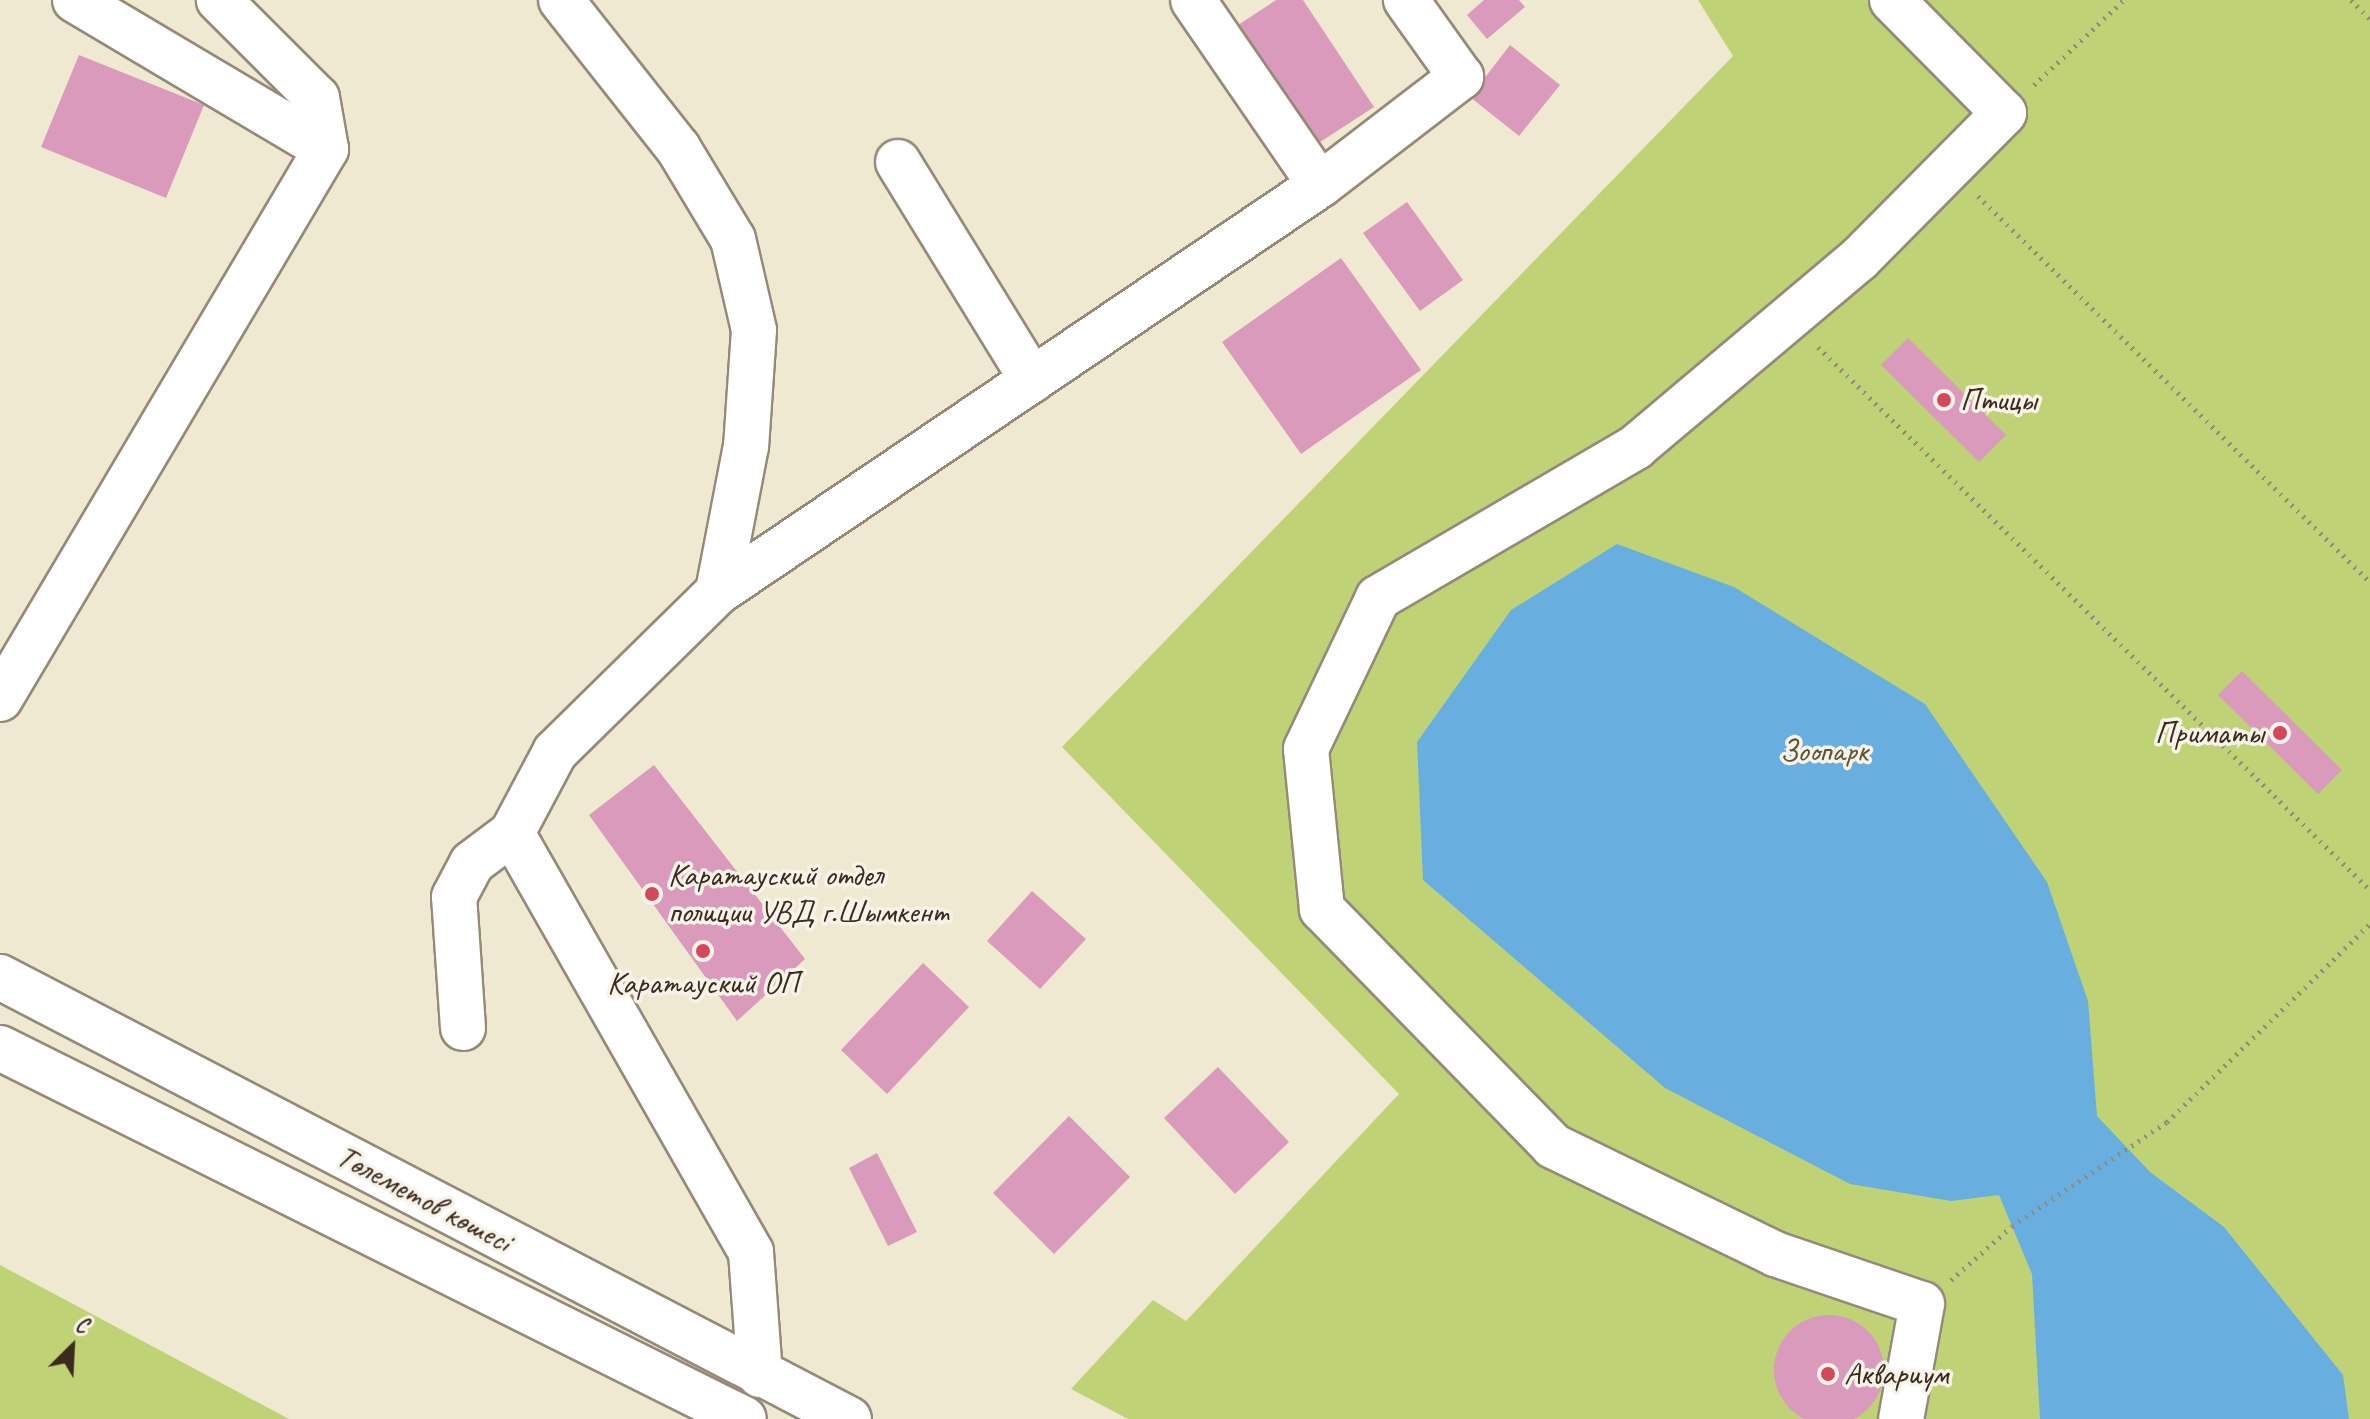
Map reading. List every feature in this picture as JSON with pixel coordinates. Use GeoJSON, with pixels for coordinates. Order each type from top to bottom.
{"type":"FeatureCollection","features":[{"type":"Feature","properties":{"kind":"street"},"geometry":{"type":"LineString","coordinates":[[75,0],[326,149]]}},
{"type":"Feature","properties":{"kind":"street"},"geometry":{"type":"LineString","coordinates":[[0,699],[326,149],[317,98],[219,0]]}},
{"type":"Feature","properties":{"kind":"street"},"geometry":{"type":"LineString","coordinates":[[561,0],[678,148],[733,239],[754,330],[746,446],[718,592]]}},
{"type":"Feature","properties":{"kind":"street"},"geometry":{"type":"LineString","coordinates":[[1193,0],[1320,185]]}},
{"type":"Feature","properties":{"kind":"street"},"geometry":{"type":"LineString","coordinates":[[463,1028],[454,897],[472,863],[512,833],[555,752],[718,592],[1320,185],[1461,77],[1406,0]]}},
{"type":"Feature","properties":{"kind":"street"},"geometry":{"type":"LineString","coordinates":[[1892,0],[2004,113],[1946,165],[1859,259],[1636,447],[1378,598],[1306,749],[1322,909],[1553,1146],[1775,1254],[1922,1304],[1901,1419]]}},
{"type":"Feature","properties":{"kind":"street"},"geometry":{"type":"LineString","coordinates":[[898,162],[1032,380]]}},
{"type":"Feature","properties":{"kind":"street"},"geometry":{"type":"LineString","coordinates":[[512,833],[751,1252],[760,1375]]}},
{"type":"Feature","properties":{"kind":"street","name":"Төлеметов көшесі"},"geometry":{"type":"LineString","coordinates":[[0,977],[849,1419]]}},
{"type":"Feature","properties":{"kind":"street","name":"Төлеметов көшесі"},"geometry":{"type":"LineString","coordinates":[[0,1048],[744,1419]]}},
{"type":"Feature","properties":{"kind":"path"},"geometry":{"type":"LineString","coordinates":[[2004,113],[2124,0]]}},
{"type":"Feature","properties":{"kind":"path"},"geometry":{"type":"LineString","coordinates":[[2351,0],[2370,19]]}},
{"type":"Feature","properties":{"kind":"path"},"geometry":{"type":"LineString","coordinates":[[1946,165],[2370,582]]}},
{"type":"Feature","properties":{"kind":"path"},"geometry":{"type":"LineString","coordinates":[[1788,318],[2370,890]]}},
{"type":"Feature","properties":{"kind":"path"},"geometry":{"type":"LineString","coordinates":[[2012,1226],[2167,1122],[2370,924]]}},
{"type":"Feature","properties":{"kind":"green space","name":"Зоопарк"},"geometry":{"type":"Polygon","coordinates":[[[1698,0],[2370,0],[2370,1419],[1128,1419],[1071,1389],[1153,1300],[1186,1321],[1399,1094],[1062,747],[1733,56],[1698,0]]]}},
{"type":"Feature","properties":{"kind":"green space"},"geometry":{"type":"Polygon","coordinates":[[[0,1265],[289,1419],[0,1419],[0,1265]]]}},
{"type":"Feature","properties":{"kind":"water"},"geometry":{"type":"Polygon","coordinates":[[[1617,544],[1734,587],[1925,704],[2047,882],[2088,1001],[2097,1116],[2150,1172],[2224,1227],[2343,1375],[2349,1419],[2040,1419],[2032,1274],[1999,1195],[1951,1201],[1850,1184],[1665,1088],[1423,880],[1417,742],[1511,610],[1617,544]]]}},
{"type":"Feature","properties":{"kind":"building"},"geometry":{"type":"Polygon","coordinates":[[[1276,0],[1303,0],[1374,107],[1314,146],[1235,27],[1276,0]]]}},
{"type":"Feature","properties":{"kind":"building"},"geometry":{"type":"Polygon","coordinates":[[[1484,0],[1519,0],[1525,7],[1487,39],[1467,15],[1484,0]]]}},
{"type":"Feature","properties":{"kind":"building"},"geometry":{"type":"Polygon","coordinates":[[[1510,45],[1560,85],[1519,136],[1470,97],[1510,45]]]}},
{"type":"Feature","properties":{"kind":"building"},"geometry":{"type":"Polygon","coordinates":[[[79,55],[204,105],[166,198],[41,147],[79,55]]]}},
{"type":"Feature","properties":{"kind":"building"},"geometry":{"type":"Polygon","coordinates":[[[1407,202],[1463,280],[1420,311],[1363,233],[1407,202]]]}},
{"type":"Feature","properties":{"kind":"building"},"geometry":{"type":"Polygon","coordinates":[[[1341,258],[1421,370],[1301,454],[1222,342],[1341,258]]]}},
{"type":"Feature","properties":{"kind":"building","name":"Птицы"},"geometry":{"type":"Polygon","coordinates":[[[1908,338],[2006,435],[1979,462],[1881,365],[1908,338]]]}},
{"type":"Feature","properties":{"kind":"building","name":"Приматы"},"geometry":{"type":"Polygon","coordinates":[[[2242,671],[2342,770],[2318,794],[2218,695],[2242,671]]]}},
{"type":"Feature","properties":{"kind":"building"},"geometry":{"type":"Polygon","coordinates":[[[654,765],[805,959],[737,1021],[589,815],[654,765]]]}},
{"type":"Feature","properties":{"kind":"building"},"geometry":{"type":"Polygon","coordinates":[[[1032,891],[1086,939],[1040,989],[987,941],[1032,891]]]}},
{"type":"Feature","properties":{"kind":"building"},"geometry":{"type":"Polygon","coordinates":[[[923,963],[969,1007],[887,1094],[841,1050],[923,963]]]}},
{"type":"Feature","properties":{"kind":"building"},"geometry":{"type":"Polygon","coordinates":[[[1218,1067],[1289,1142],[1235,1194],[1164,1118],[1218,1067]]]}},
{"type":"Feature","properties":{"kind":"building"},"geometry":{"type":"Polygon","coordinates":[[[1069,1116],[1130,1177],[1054,1254],[993,1193],[1069,1116]]]}},
{"type":"Feature","properties":{"kind":"building"},"geometry":{"type":"Polygon","coordinates":[[[877,1153],[917,1232],[888,1246],[849,1168],[877,1153]]]}},
{"type":"Feature","properties":{"kind":"building","name":"Аквариум"},"geometry":{"type":"Polygon","coordinates":[[[1829,1315],[1850,1319],[1868,1331],[1880,1349],[1884,1370],[1880,1391],[1868,1409],[1850,1421],[1829,1425],[1808,1421],[1790,1409],[1778,1391],[1774,1370],[1778,1349],[1790,1331],[1808,1319],[1829,1315]]]}},
{"type":"Feature","properties":{"kind":"place","name":"Птицы"},"geometry":{"type":"Point","coordinates":[1944,400]}},
{"type":"Feature","properties":{"kind":"place","name":"Приматы"},"geometry":{"type":"Point","coordinates":[2280,733]}},
{"type":"Feature","properties":{"kind":"place","name":"Каратауский отдел полиции УВД г.Шымкент"},"geometry":{"type":"Point","coordinates":[652,894]}},
{"type":"Feature","properties":{"kind":"place","name":"Каратауский ОП"},"geometry":{"type":"Point","coordinates":[703,951]}},
{"type":"Feature","properties":{"kind":"place","name":"Аквариум"},"geometry":{"type":"Point","coordinates":[1828,1374]}}]}
